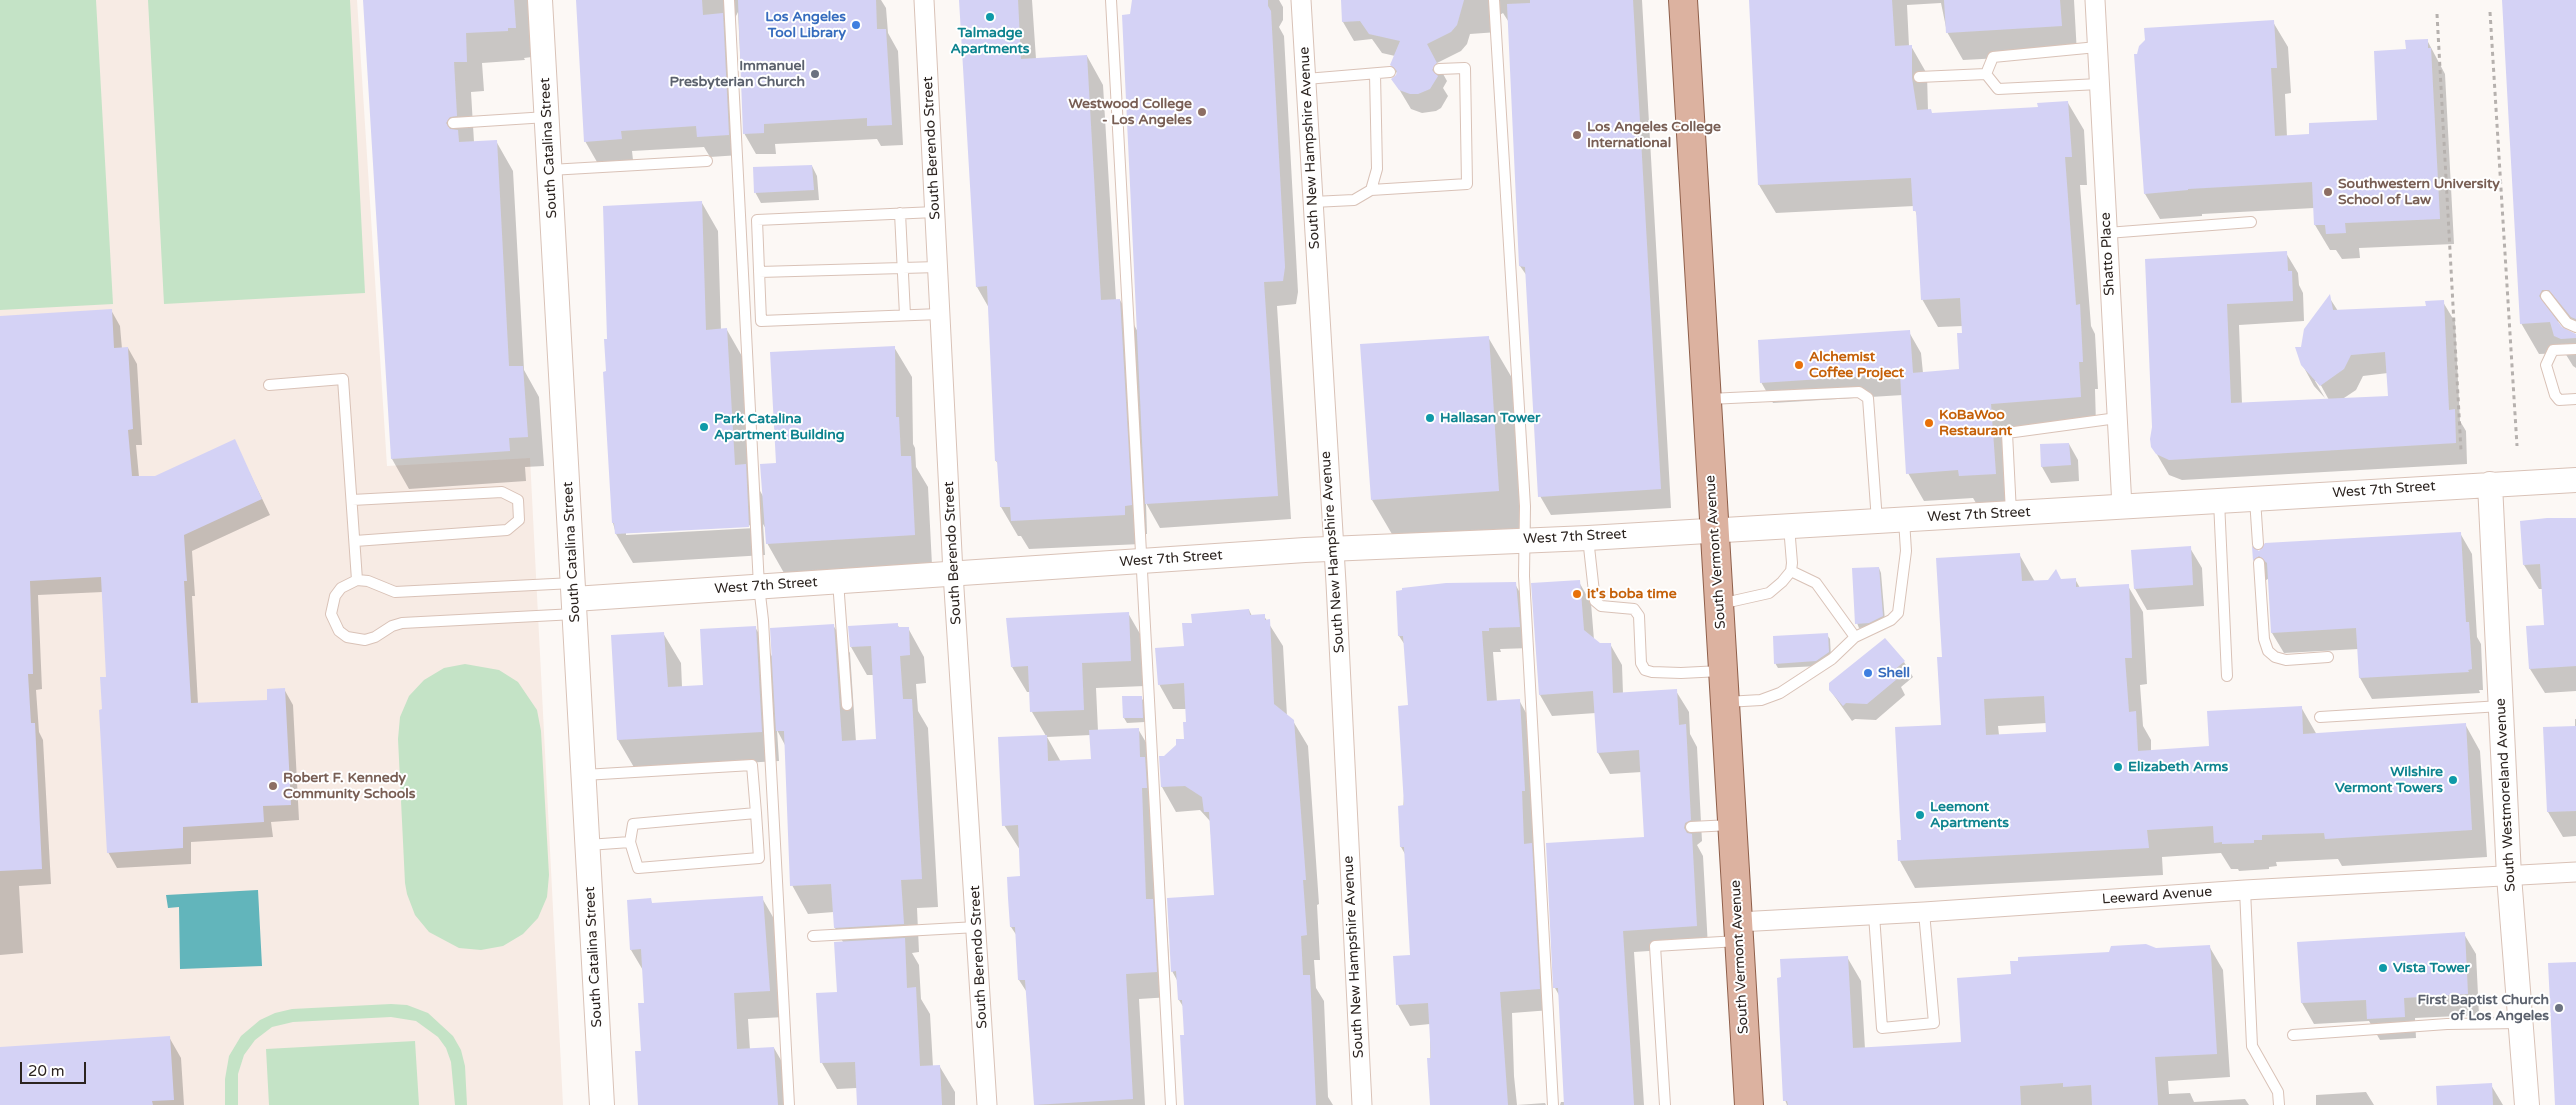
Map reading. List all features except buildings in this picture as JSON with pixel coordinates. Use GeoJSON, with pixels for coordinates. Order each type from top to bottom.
{"type":"FeatureCollection","features":[{"type":"Feature","properties":{"kind":"main road","name":"South Vermont Avenue"},"geometry":{"type":"LineString","coordinates":[[1683,0],[1749,1105]]}},
{"type":"Feature","properties":{"kind":"street","name":"South Catalina Street"},"geometry":{"type":"LineString","coordinates":[[540,0],[602,1105]]}},
{"type":"Feature","properties":{"kind":"street","name":"South Berendo Street"},"geometry":{"type":"LineString","coordinates":[[924,0],[953,573],[987,1105]]}},
{"type":"Feature","properties":{"kind":"street","name":"South New Hampshire Avenue"},"geometry":{"type":"LineString","coordinates":[[1301,0],[1333,550],[1362,1105]]}},
{"type":"Feature","properties":{"kind":"street","name":"Shatto Place"},"geometry":{"type":"LineString","coordinates":[[2094,0],[2122,507]]}},
{"type":"Feature","properties":{"kind":"street","name":"West 7th Street"},"geometry":{"type":"LineString","coordinates":[[574,599],[1142,561],[1588,538],[2576,480]]}},
{"type":"Feature","properties":{"kind":"street","name":"South Westmoreland Avenue"},"geometry":{"type":"LineString","coordinates":[[2490,484],[2509,876],[2527,1105]]}},
{"type":"Feature","properties":{"kind":"street","name":"Leeward Avenue"},"geometry":{"type":"LineString","coordinates":[[1739,931],[1874,915],[2245,890],[2576,872]]}},
{"type":"Feature","properties":{"kind":"lane"},"geometry":{"type":"LineString","coordinates":[[729,0],[759,586],[763,620],[789,1105]]}},
{"type":"Feature","properties":{"kind":"lane"},"geometry":{"type":"LineString","coordinates":[[1110,0],[1171,1105]]}},
{"type":"Feature","properties":{"kind":"lane"},"geometry":{"type":"LineString","coordinates":[[1494,0],[1525,506],[1524,586],[1553,1105]]}},
{"type":"Feature","properties":{"kind":"lane"},"geometry":{"type":"LineString","coordinates":[[1986,74],[1993,57],[2097,47]]}},
{"type":"Feature","properties":{"kind":"lane"},"geometry":{"type":"LineString","coordinates":[[1313,202],[1354,200],[1371,190],[1467,184],[1465,68],[1439,69]]}},
{"type":"Feature","properties":{"kind":"lane"},"geometry":{"type":"LineString","coordinates":[[1306,79],[1390,72]]}},
{"type":"Feature","properties":{"kind":"lane"},"geometry":{"type":"LineString","coordinates":[[1371,190],[1378,169],[1375,74]]}},
{"type":"Feature","properties":{"kind":"lane"},"geometry":{"type":"LineString","coordinates":[[1919,77],[1986,74]]}},
{"type":"Feature","properties":{"kind":"lane"},"geometry":{"type":"LineString","coordinates":[[1986,74],[1998,88],[2099,84]]}},
{"type":"Feature","properties":{"kind":"lane"},"geometry":{"type":"LineString","coordinates":[[453,123],[547,117]]}},
{"type":"Feature","properties":{"kind":"lane"},"geometry":{"type":"LineString","coordinates":[[550,170],[707,161]]}},
{"type":"Feature","properties":{"kind":"lane"},"geometry":{"type":"LineString","coordinates":[[935,212],[757,220],[761,321],[940,314]]}},
{"type":"Feature","properties":{"kind":"lane"},"geometry":{"type":"LineString","coordinates":[[900,213],[905,316]]}},
{"type":"Feature","properties":{"kind":"lane"},"geometry":{"type":"LineString","coordinates":[[2107,233],[2251,222]]}},
{"type":"Feature","properties":{"kind":"lane"},"geometry":{"type":"LineString","coordinates":[[760,272],[938,267]]}},
{"type":"Feature","properties":{"kind":"lane"},"geometry":{"type":"LineString","coordinates":[[2546,296],[2567,324],[2576,328]]}},
{"type":"Feature","properties":{"kind":"lane"},"geometry":{"type":"LineString","coordinates":[[2576,349],[2554,350],[2546,365],[2555,395],[2560,400],[2576,399]]}},
{"type":"Feature","properties":{"kind":"lane"},"geometry":{"type":"LineString","coordinates":[[270,385],[342,379],[357,580]]}},
{"type":"Feature","properties":{"kind":"lane"},"geometry":{"type":"LineString","coordinates":[[1708,399],[1859,392],[1868,398],[1878,521]]}},
{"type":"Feature","properties":{"kind":"lane"},"geometry":{"type":"LineString","coordinates":[[2011,513],[2007,432],[2118,418]]}},
{"type":"Feature","properties":{"kind":"lane"},"geometry":{"type":"LineString","coordinates":[[352,500],[502,492],[518,500],[519,520],[507,530],[355,541]]}},
{"type":"Feature","properties":{"kind":"lane"},"geometry":{"type":"LineString","coordinates":[[2255,498],[2258,544]]}},
{"type":"Feature","properties":{"kind":"lane"},"geometry":{"type":"LineString","coordinates":[[2219,501],[2228,676]]}},
{"type":"Feature","properties":{"kind":"lane"},"geometry":{"type":"LineString","coordinates":[[1725,702],[1762,700],[1780,693],[1832,659],[1855,637],[1891,620],[1898,614],[1906,551],[1904,520]]}},
{"type":"Feature","properties":{"kind":"lane"},"geometry":{"type":"LineString","coordinates":[[1720,604],[1769,593],[1782,582],[1791,571],[1789,526]]}},
{"type":"Feature","properties":{"kind":"lane"},"geometry":{"type":"LineString","coordinates":[[1588,538],[1595,601],[1601,606],[1634,609],[1639,616],[1641,663],[1645,670],[1682,673],[1723,671]]}},
{"type":"Feature","properties":{"kind":"lane"},"geometry":{"type":"LineString","coordinates":[[2259,564],[2264,638],[2268,651],[2275,657],[2286,660],[2328,657]]}},
{"type":"Feature","properties":{"kind":"lane"},"geometry":{"type":"LineString","coordinates":[[1791,571],[1816,583],[1855,637]]}},
{"type":"Feature","properties":{"kind":"lane"},"geometry":{"type":"LineString","coordinates":[[357,580],[368,581],[395,592],[574,599],[402,624],[392,626],[375,637],[356,640],[339,631],[331,614],[335,596],[341,588],[357,580]]}},
{"type":"Feature","properties":{"kind":"lane"},"geometry":{"type":"LineString","coordinates":[[838,581],[847,705]]}},
{"type":"Feature","properties":{"kind":"lane"},"geometry":{"type":"LineString","coordinates":[[2320,717],[2502,706]]}},
{"type":"Feature","properties":{"kind":"lane"},"geometry":{"type":"LineString","coordinates":[[584,775],[752,765],[756,813],[759,858],[638,868],[630,842],[633,824],[756,813]]}},
{"type":"Feature","properties":{"kind":"lane"},"geometry":{"type":"LineString","coordinates":[[1691,827],[1732,825]]}},
{"type":"Feature","properties":{"kind":"lane"},"geometry":{"type":"LineString","coordinates":[[588,845],[630,842]]}},
{"type":"Feature","properties":{"kind":"lane"},"geometry":{"type":"LineString","coordinates":[[2245,890],[2252,1046],[2278,1092],[2279,1105]]}},
{"type":"Feature","properties":{"kind":"lane"},"geometry":{"type":"LineString","coordinates":[[1874,915],[1882,1028],[1934,1023],[1924,912]]}},
{"type":"Feature","properties":{"kind":"lane"},"geometry":{"type":"LineString","coordinates":[[813,936],[977,926]]}},
{"type":"Feature","properties":{"kind":"lane"},"geometry":{"type":"LineString","coordinates":[[1665,1105],[1655,946],[1739,931]]}},
{"type":"Feature","properties":{"kind":"lane"},"geometry":{"type":"LineString","coordinates":[[2293,1035],[2447,1024],[2522,1023]]}},
{"type":"Feature","properties":{"kind":"path"},"geometry":{"type":"LineString","coordinates":[[2490,12],[2517,446]]}},
{"type":"Feature","properties":{"kind":"path"},"geometry":{"type":"LineString","coordinates":[[2437,14],[2461,451]]}},
{"type":"Feature","properties":{"kind":"shaded area","name":"Robert F. Kennedy Community Schools"},"geometry":{"type":"Polygon","coordinates":[[[0,0],[357,0],[387,466],[530,458],[563,1105],[0,1105],[0,0]]]}},
{"type":"Feature","properties":{"kind":"green space"},"geometry":{"type":"Polygon","coordinates":[[[0,0],[96,0],[113,304],[0,310],[0,0]]]}},
{"type":"Feature","properties":{"kind":"green space"},"geometry":{"type":"Polygon","coordinates":[[[148,0],[350,0],[365,293],[164,304],[148,0]]]}},
{"type":"Feature","properties":{"kind":"green space"},"geometry":{"type":"Polygon","coordinates":[[[465,664],[499,670],[518,682],[537,710],[541,731],[549,875],[547,897],[538,918],[523,934],[503,946],[481,950],[459,948],[429,932],[415,915],[405,883],[398,739],[400,717],[409,696],[424,680],[444,668],[465,664]]]}},
{"type":"Feature","properties":{"kind":"green space"},"geometry":{"type":"Polygon","coordinates":[[[391,1004],[407,1005],[428,1013],[453,1036],[461,1050],[465,1066],[467,1105],[455,1105],[451,1062],[446,1048],[438,1037],[416,1021],[391,1017],[293,1022],[272,1027],[255,1040],[244,1055],[238,1074],[238,1105],[225,1105],[225,1079],[229,1056],[241,1036],[260,1020],[275,1013],[292,1009],[391,1004]]]}},
{"type":"Feature","properties":{"kind":"green space"},"geometry":{"type":"Polygon","coordinates":[[[415,1041],[419,1105],[269,1105],[266,1049],[415,1041]]]}},
{"type":"Feature","properties":{"kind":"water"},"geometry":{"type":"Polygon","coordinates":[[[258,890],[262,966],[180,969],[179,907],[168,908],[166,895],[258,890]]]}},
{"type":"Feature","properties":{"kind":"place","name":"Talmadge Apartments"},"geometry":{"type":"Point","coordinates":[990,17]}},
{"type":"Feature","properties":{"kind":"place","name":"Los Angeles Tool Library"},"geometry":{"type":"Point","coordinates":[856,25]}},
{"type":"Feature","properties":{"kind":"place","name":"Immanuel Presbyterian Church"},"geometry":{"type":"Point","coordinates":[815,74]}},
{"type":"Feature","properties":{"kind":"place","name":"Westwood College - Los Angeles"},"geometry":{"type":"Point","coordinates":[1202,112]}},
{"type":"Feature","properties":{"kind":"place","name":"Los Angeles College International"},"geometry":{"type":"Point","coordinates":[1577,135]}},
{"type":"Feature","properties":{"kind":"place","name":"Southwestern University School of Law"},"geometry":{"type":"Point","coordinates":[2328,192]}},
{"type":"Feature","properties":{"kind":"place","name":"Alchemist Coffee Project"},"geometry":{"type":"Point","coordinates":[1799,365]}},
{"type":"Feature","properties":{"kind":"place","name":"Hallasan Tower"},"geometry":{"type":"Point","coordinates":[1430,418]}},
{"type":"Feature","properties":{"kind":"place","name":"KoBaWoo Restaurant"},"geometry":{"type":"Point","coordinates":[1929,423]}},
{"type":"Feature","properties":{"kind":"place","name":"Park Catalina Apartment Building"},"geometry":{"type":"Point","coordinates":[704,427]}},
{"type":"Feature","properties":{"kind":"place","name":"it's boba time"},"geometry":{"type":"Point","coordinates":[1577,594]}},
{"type":"Feature","properties":{"kind":"place","name":"Shell"},"geometry":{"type":"Point","coordinates":[1868,673]}},
{"type":"Feature","properties":{"kind":"place","name":"Elizabeth Arms"},"geometry":{"type":"Point","coordinates":[2118,767]}},
{"type":"Feature","properties":{"kind":"place","name":"Wilshire Vermont Towers"},"geometry":{"type":"Point","coordinates":[2453,780]}},
{"type":"Feature","properties":{"kind":"place","name":"Robert F. Kennedy Community Schools"},"geometry":{"type":"Point","coordinates":[273,786]}},
{"type":"Feature","properties":{"kind":"place","name":"Leemont Apartments"},"geometry":{"type":"Point","coordinates":[1920,815]}},
{"type":"Feature","properties":{"kind":"place","name":"Vista Tower"},"geometry":{"type":"Point","coordinates":[2383,968]}},
{"type":"Feature","properties":{"kind":"place","name":"First Baptist Church of Los Angeles"},"geometry":{"type":"Point","coordinates":[2559,1008]}}]}
